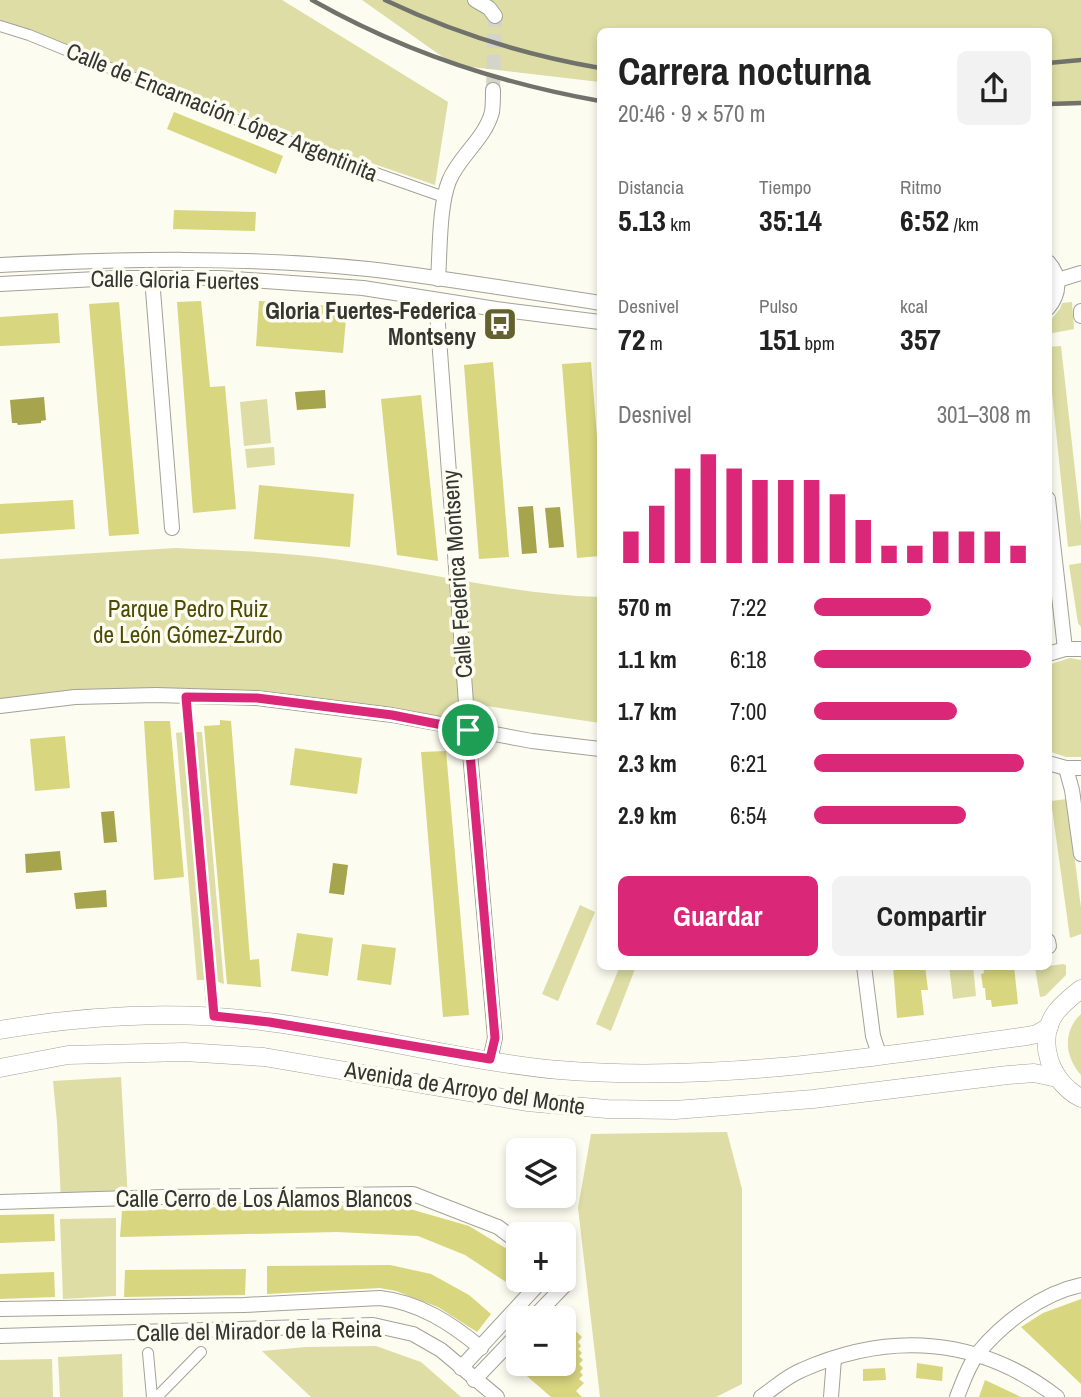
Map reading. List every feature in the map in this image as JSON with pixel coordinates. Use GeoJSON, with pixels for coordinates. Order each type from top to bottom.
{"type":"FeatureCollection","features":[{"type":"Feature","properties":{"kind":"street"},"geometry":{"type":"LineString","coordinates":[[475,0],[489,8],[495,16]]}},
{"type":"Feature","properties":{"kind":"street","name":"Calle de Encarnación López Argentinita"},"geometry":{"type":"LineString","coordinates":[[0,26],[29,35],[313,151],[444,197]]}},
{"type":"Feature","properties":{"kind":"street"},"geometry":{"type":"LineString","coordinates":[[438,279],[444,197],[448,182],[457,165],[484,131],[492,111],[493,90]]}},
{"type":"Feature","properties":{"kind":"street","name":"Calle Gloria Fuertes"},"geometry":{"type":"LineString","coordinates":[[0,265],[117,259],[220,260],[367,269],[597,303]]}},
{"type":"Feature","properties":{"kind":"street"},"geometry":{"type":"LineString","coordinates":[[1052,269],[1058,280],[1057,293],[1052,301]]}},
{"type":"Feature","properties":{"kind":"street"},"geometry":{"type":"LineString","coordinates":[[1058,280],[1081,273]]}},
{"type":"Feature","properties":{"kind":"street"},"geometry":{"type":"LineString","coordinates":[[152,278],[172,528]]}},
{"type":"Feature","properties":{"kind":"street","name":"Calle Gloria Fuertes"},"geometry":{"type":"LineString","coordinates":[[0,284],[221,278],[363,288],[597,322]]}},
{"type":"Feature","properties":{"kind":"street","name":"Calle Federica Montseny"},"geometry":{"type":"LineString","coordinates":[[431,299],[437,310],[468,730],[495,1038],[490,1059]]}},
{"type":"Feature","properties":{"kind":"street"},"geometry":{"type":"LineString","coordinates":[[1052,534],[1065,649]]}},
{"type":"Feature","properties":{"kind":"street"},"geometry":{"type":"LineString","coordinates":[[1052,653],[1081,649]]}},
{"type":"Feature","properties":{"kind":"street"},"geometry":{"type":"LineString","coordinates":[[0,706],[75,697],[257,698],[392,715],[468,730],[597,749]]}},
{"type":"Feature","properties":{"kind":"street"},"geometry":{"type":"LineString","coordinates":[[186,697],[214,1016]]}},
{"type":"Feature","properties":{"kind":"street"},"geometry":{"type":"LineString","coordinates":[[1052,764],[1081,768]]}},
{"type":"Feature","properties":{"kind":"street"},"geometry":{"type":"LineString","coordinates":[[1066,768],[1072,790],[1081,855]]}},
{"type":"Feature","properties":{"kind":"street"},"geometry":{"type":"LineString","coordinates":[[865,970],[873,1036],[879,1054]]}},
{"type":"Feature","properties":{"kind":"street"},"geometry":{"type":"LineString","coordinates":[[1081,989],[1055,1013],[1049,1027],[1048,1053],[1057,1078],[1071,1093],[1081,1098]]}},
{"type":"Feature","properties":{"kind":"street","name":"Avenida de Arroyo del Monte"},"geometry":{"type":"LineString","coordinates":[[0,1030],[109,1017],[214,1016],[269,1022],[558,1070],[705,1073],[1037,1034],[1049,1027]]}},
{"type":"Feature","properties":{"kind":"street","name":"Avenida de Arroyo del Monte"},"geometry":{"type":"LineString","coordinates":[[0,1068],[68,1055],[184,1052],[264,1057],[527,1102],[607,1109],[675,1110],[813,1099],[1008,1075],[1034,1073],[1057,1078]]}},
{"type":"Feature","properties":{"kind":"street","name":"Calle Cerro de Los Álamos Blancos"},"geometry":{"type":"LineString","coordinates":[[0,1202],[413,1194],[498,1227],[506,1233]]}},
{"type":"Feature","properties":{"kind":"street"},"geometry":{"type":"LineString","coordinates":[[957,1397],[978,1353],[999,1332],[1036,1303],[1081,1285]]}},
{"type":"Feature","properties":{"kind":"street"},"geometry":{"type":"LineString","coordinates":[[461,1368],[531,1292]]}},
{"type":"Feature","properties":{"kind":"street"},"geometry":{"type":"LineString","coordinates":[[545,1306],[558,1292]]}},
{"type":"Feature","properties":{"kind":"street","name":"Calle del Mirador de la Reina"},"geometry":{"type":"LineString","coordinates":[[0,1309],[127,1308],[388,1299],[422,1310],[452,1325],[481,1348]]}},
{"type":"Feature","properties":{"kind":"street","name":"Calle del Mirador de la Reina"},"geometry":{"type":"LineString","coordinates":[[0,1336],[373,1325],[413,1334],[441,1350],[497,1397]]}},
{"type":"Feature","properties":{"kind":"street"},"geometry":{"type":"LineString","coordinates":[[761,1397],[800,1371],[834,1359],[898,1344],[935,1345],[978,1353],[1030,1378],[1057,1397]]}},
{"type":"Feature","properties":{"kind":"street"},"geometry":{"type":"LineString","coordinates":[[474,1380],[506,1347]]}},
{"type":"Feature","properties":{"kind":"street"},"geometry":{"type":"LineString","coordinates":[[155,1397],[201,1352]]}},
{"type":"Feature","properties":{"kind":"street"},"geometry":{"type":"LineString","coordinates":[[148,1353],[155,1397]]}},
{"type":"Feature","properties":{"kind":"street"},"geometry":{"type":"LineString","coordinates":[[831,1397],[834,1359]]}},
{"type":"Feature","properties":{"kind":"green space"},"geometry":{"type":"Polygon","coordinates":[[[0,0],[282,0],[448,102],[435,185],[307,141],[0,20],[0,0]]]}},
{"type":"Feature","properties":{"kind":"green space"},"geometry":{"type":"Polygon","coordinates":[[[362,0],[1081,0],[1081,105],[1052,106],[1052,28],[597,28],[597,82],[454,65],[362,0]]]}},
{"type":"Feature","properties":{"kind":"green space"},"geometry":{"type":"Polygon","coordinates":[[[1072,302],[1074,329],[1052,333],[1052,318],[1062,303],[1072,302]]]}},
{"type":"Feature","properties":{"kind":"green space"},"geometry":{"type":"Polygon","coordinates":[[[1061,346],[1081,524],[1081,545],[1068,547],[1052,393],[1052,347],[1061,346]]]}},
{"type":"Feature","properties":{"kind":"green space"},"geometry":{"type":"Polygon","coordinates":[[[267,399],[271,443],[244,446],[240,402],[267,399]]]}},
{"type":"Feature","properties":{"kind":"green space"},"geometry":{"type":"Polygon","coordinates":[[[274,447],[275,465],[247,468],[245,449],[274,447]]]}},
{"type":"Feature","properties":{"kind":"green space","name":"Parque Pedro Ruiz de León Gómez-Zurdo"},"geometry":{"type":"Polygon","coordinates":[[[176,548],[268,552],[336,559],[487,585],[597,597],[597,723],[467,703],[468,730],[257,698],[0,706],[0,559],[176,548]]]}},
{"type":"Feature","properties":{"kind":"green space"},"geometry":{"type":"Polygon","coordinates":[[[1081,563],[1081,627],[1078,623],[1069,565],[1081,563]]]}},
{"type":"Feature","properties":{"kind":"green space"},"geometry":{"type":"Polygon","coordinates":[[[1070,658],[1081,660],[1081,757],[1066,757],[1052,752],[1052,664],[1070,658]]]}},
{"type":"Feature","properties":{"kind":"green space"},"geometry":{"type":"Polygon","coordinates":[[[183,732],[206,980],[197,980],[176,733],[183,732]]]}},
{"type":"Feature","properties":{"kind":"green space"},"geometry":{"type":"Polygon","coordinates":[[[196,732],[202,732],[224,984],[216,981],[196,732]]]}},
{"type":"Feature","properties":{"kind":"green space"},"geometry":{"type":"Polygon","coordinates":[[[1067,799],[1081,908],[1081,934],[1070,938],[1052,808],[1052,801],[1067,799]]]}},
{"type":"Feature","properties":{"kind":"green space"},"geometry":{"type":"Polygon","coordinates":[[[580,905],[595,912],[558,1001],[542,994],[580,905]]]}},
{"type":"Feature","properties":{"kind":"green space"},"geometry":{"type":"Polygon","coordinates":[[[1066,965],[1066,975],[1045,996],[1040,997],[1035,970],[1052,970],[1052,966],[1066,965]]]}},
{"type":"Feature","properties":{"kind":"green space"},"geometry":{"type":"Polygon","coordinates":[[[618,970],[635,970],[611,1031],[596,1024],[618,970]]]}},
{"type":"Feature","properties":{"kind":"green space"},"geometry":{"type":"Polygon","coordinates":[[[949,970],[973,970],[976,996],[953,999],[949,970]]]}},
{"type":"Feature","properties":{"kind":"green space"},"geometry":{"type":"Polygon","coordinates":[[[1081,1014],[1081,1075],[1069,1053],[1068,1036],[1081,1014]]]}},
{"type":"Feature","properties":{"kind":"green space"},"geometry":{"type":"Polygon","coordinates":[[[121,1077],[128,1200],[61,1200],[53,1081],[121,1077]]]}},
{"type":"Feature","properties":{"kind":"green space"},"geometry":{"type":"Polygon","coordinates":[[[727,1132],[742,1189],[742,1384],[716,1397],[600,1397],[578,1208],[591,1134],[727,1132]]]}},
{"type":"Feature","properties":{"kind":"green space"},"geometry":{"type":"Polygon","coordinates":[[[116,1218],[116,1296],[63,1299],[60,1219],[116,1218]]]}},
{"type":"Feature","properties":{"kind":"green space"},"geometry":{"type":"Polygon","coordinates":[[[376,1346],[421,1362],[461,1397],[311,1397],[262,1351],[306,1347],[376,1346]]]}},
{"type":"Feature","properties":{"kind":"green space"},"geometry":{"type":"Polygon","coordinates":[[[122,1354],[123,1397],[60,1397],[58,1357],[122,1354]]]}},
{"type":"Feature","properties":{"kind":"green space"},"geometry":{"type":"Polygon","coordinates":[[[52,1359],[53,1397],[0,1397],[0,1360],[52,1359]]]}},
{"type":"Feature","properties":{"kind":"shaded area"},"geometry":{"type":"Polygon","coordinates":[[[325,390],[326,408],[297,410],[295,392],[325,390]]]}},
{"type":"Feature","properties":{"kind":"shaded area"},"geometry":{"type":"Polygon","coordinates":[[[44,397],[46,420],[41,423],[12,423],[10,400],[44,397]]]}},
{"type":"Feature","properties":{"kind":"shaded area"},"geometry":{"type":"Polygon","coordinates":[[[533,506],[537,553],[522,554],[518,507],[533,506]]]}},
{"type":"Feature","properties":{"kind":"shaded area"},"geometry":{"type":"Polygon","coordinates":[[[560,507],[564,547],[549,548],[545,508],[560,507]]]}},
{"type":"Feature","properties":{"kind":"shaded area"},"geometry":{"type":"Polygon","coordinates":[[[114,811],[117,842],[104,843],[101,812],[114,811]]]}},
{"type":"Feature","properties":{"kind":"shaded area"},"geometry":{"type":"Polygon","coordinates":[[[60,851],[62,870],[26,873],[25,854],[60,851]]]}},
{"type":"Feature","properties":{"kind":"shaded area"},"geometry":{"type":"Polygon","coordinates":[[[333,863],[348,865],[344,895],[329,893],[333,863]]]}},
{"type":"Feature","properties":{"kind":"shaded area"},"geometry":{"type":"Polygon","coordinates":[[[106,890],[107,907],[76,909],[74,893],[106,890]]]}},
{"type":"Feature","properties":{"kind":"building"},"geometry":{"type":"Polygon","coordinates":[[[174,112],[283,156],[276,174],[167,129],[174,112]]]}},
{"type":"Feature","properties":{"kind":"building"},"geometry":{"type":"Polygon","coordinates":[[[174,210],[256,212],[255,231],[173,229],[174,210]]]}},
{"type":"Feature","properties":{"kind":"building"},"geometry":{"type":"Polygon","coordinates":[[[201,301],[210,387],[225,386],[236,509],[193,513],[177,302],[201,301]]]}},
{"type":"Feature","properties":{"kind":"building"},"geometry":{"type":"Polygon","coordinates":[[[259,301],[347,307],[343,353],[256,346],[259,301]]]}},
{"type":"Feature","properties":{"kind":"building"},"geometry":{"type":"Polygon","coordinates":[[[119,302],[139,534],[109,536],[89,304],[119,302]]]}},
{"type":"Feature","properties":{"kind":"building"},"geometry":{"type":"Polygon","coordinates":[[[58,313],[60,343],[0,346],[0,317],[58,313]]]}},
{"type":"Feature","properties":{"kind":"building"},"geometry":{"type":"Polygon","coordinates":[[[493,362],[509,557],[479,559],[464,365],[493,362]]]}},
{"type":"Feature","properties":{"kind":"building"},"geometry":{"type":"Polygon","coordinates":[[[591,362],[597,437],[597,556],[577,558],[562,364],[591,362]]]}},
{"type":"Feature","properties":{"kind":"building"},"geometry":{"type":"Polygon","coordinates":[[[421,395],[438,561],[397,555],[381,399],[421,395]]]}},
{"type":"Feature","properties":{"kind":"building"},"geometry":{"type":"Polygon","coordinates":[[[259,485],[354,494],[350,547],[254,539],[259,485]]]}},
{"type":"Feature","properties":{"kind":"building"},"geometry":{"type":"Polygon","coordinates":[[[73,500],[75,529],[0,534],[0,504],[73,500]]]}},
{"type":"Feature","properties":{"kind":"building"},"geometry":{"type":"Polygon","coordinates":[[[220,720],[231,721],[250,960],[259,959],[261,987],[227,984],[204,726],[220,725],[220,720]]]}},
{"type":"Feature","properties":{"kind":"building"},"geometry":{"type":"Polygon","coordinates":[[[144,721],[170,721],[184,877],[154,880],[144,721]]]}},
{"type":"Feature","properties":{"kind":"building"},"geometry":{"type":"Polygon","coordinates":[[[65,736],[70,788],[35,791],[30,739],[65,736]]]}},
{"type":"Feature","properties":{"kind":"building"},"geometry":{"type":"Polygon","coordinates":[[[295,748],[362,758],[357,794],[290,785],[295,748]]]}},
{"type":"Feature","properties":{"kind":"building"},"geometry":{"type":"Polygon","coordinates":[[[446,751],[469,1015],[443,1017],[421,752],[446,751]]]}},
{"type":"Feature","properties":{"kind":"building"},"geometry":{"type":"Polygon","coordinates":[[[297,933],[333,938],[328,976],[291,971],[297,933]]]}},
{"type":"Feature","properties":{"kind":"building"},"geometry":{"type":"Polygon","coordinates":[[[362,944],[396,948],[391,985],[357,980],[362,944]]]}},
{"type":"Feature","properties":{"kind":"building"},"geometry":{"type":"Polygon","coordinates":[[[893,970],[926,970],[928,990],[921,990],[924,1015],[897,1018],[893,970]]]}},
{"type":"Feature","properties":{"kind":"building"},"geometry":{"type":"Polygon","coordinates":[[[984,970],[1014,970],[1018,1004],[992,1007],[991,1000],[986,1000],[983,988],[981,974],[984,970]]]}},
{"type":"Feature","properties":{"kind":"building"},"geometry":{"type":"Polygon","coordinates":[[[396,1205],[469,1226],[506,1248],[506,1282],[465,1255],[418,1236],[337,1232],[120,1237],[122,1211],[245,1206],[396,1205]]]}},
{"type":"Feature","properties":{"kind":"building"},"geometry":{"type":"Polygon","coordinates":[[[54,1214],[55,1241],[0,1243],[0,1215],[54,1214]]]}},
{"type":"Feature","properties":{"kind":"building"},"geometry":{"type":"Polygon","coordinates":[[[390,1265],[431,1274],[469,1295],[491,1314],[477,1332],[438,1307],[396,1291],[380,1288],[267,1294],[267,1266],[390,1265]]]}},
{"type":"Feature","properties":{"kind":"building"},"geometry":{"type":"Polygon","coordinates":[[[246,1269],[245,1295],[124,1297],[125,1270],[246,1269]]]}},
{"type":"Feature","properties":{"kind":"building"},"geometry":{"type":"Polygon","coordinates":[[[54,1272],[55,1297],[0,1299],[0,1274],[54,1272]]]}},
{"type":"Feature","properties":{"kind":"building"},"geometry":{"type":"Polygon","coordinates":[[[1081,1299],[1081,1384],[1021,1327],[1043,1313],[1081,1299]]]}},
{"type":"Feature","properties":{"kind":"building"},"geometry":{"type":"Polygon","coordinates":[[[576,1331],[582,1337],[578,1342],[581,1346],[578,1349],[582,1353],[579,1356],[583,1360],[579,1364],[583,1368],[580,1372],[583,1375],[579,1379],[584,1383],[576,1391],[582,1397],[551,1397],[527,1376],[576,1376],[576,1331]]]}},
{"type":"Feature","properties":{"kind":"building"},"geometry":{"type":"Polygon","coordinates":[[[917,1363],[943,1367],[942,1381],[916,1378],[917,1363]]]}},
{"type":"Feature","properties":{"kind":"building"},"geometry":{"type":"Polygon","coordinates":[[[885,1368],[886,1380],[863,1381],[863,1369],[885,1368]]]}},
{"type":"Feature","properties":{"kind":"building"},"geometry":{"type":"Polygon","coordinates":[[[985,1380],[1021,1397],[979,1397],[985,1380]]]}},
{"type":"Feature","properties":{"kind":"tunnel"},"geometry":{"type":"LineString","coordinates":[[493,90],[495,16]]}},
{"type":"Feature","properties":{"kind":"railway"},"geometry":{"type":"LineString","coordinates":[[312,0],[381,35],[452,63],[525,85],[597,100]]}},
{"type":"Feature","properties":{"kind":"railway"},"geometry":{"type":"LineString","coordinates":[[385,0],[437,23],[490,41],[544,57],[597,67]]}},
{"type":"Feature","properties":{"kind":"railway"},"geometry":{"type":"LineString","coordinates":[[1052,63],[1081,60]]}},
{"type":"Feature","properties":{"kind":"railway"},"geometry":{"type":"LineString","coordinates":[[1052,104],[1081,103]]}},
{"type":"Feature","properties":{"kind":"place","name":"Gloria Fuertes-Federica Montseny"},"geometry":{"type":"Point","coordinates":[500,324]}},
{"type":"Feature","properties":{"kind":"route"},"geometry":{"type":"LineString","coordinates":[[186,697],[257,698],[392,715],[468,730],[495,1038],[490,1059],[269,1022],[214,1016],[186,697]]}}]}
